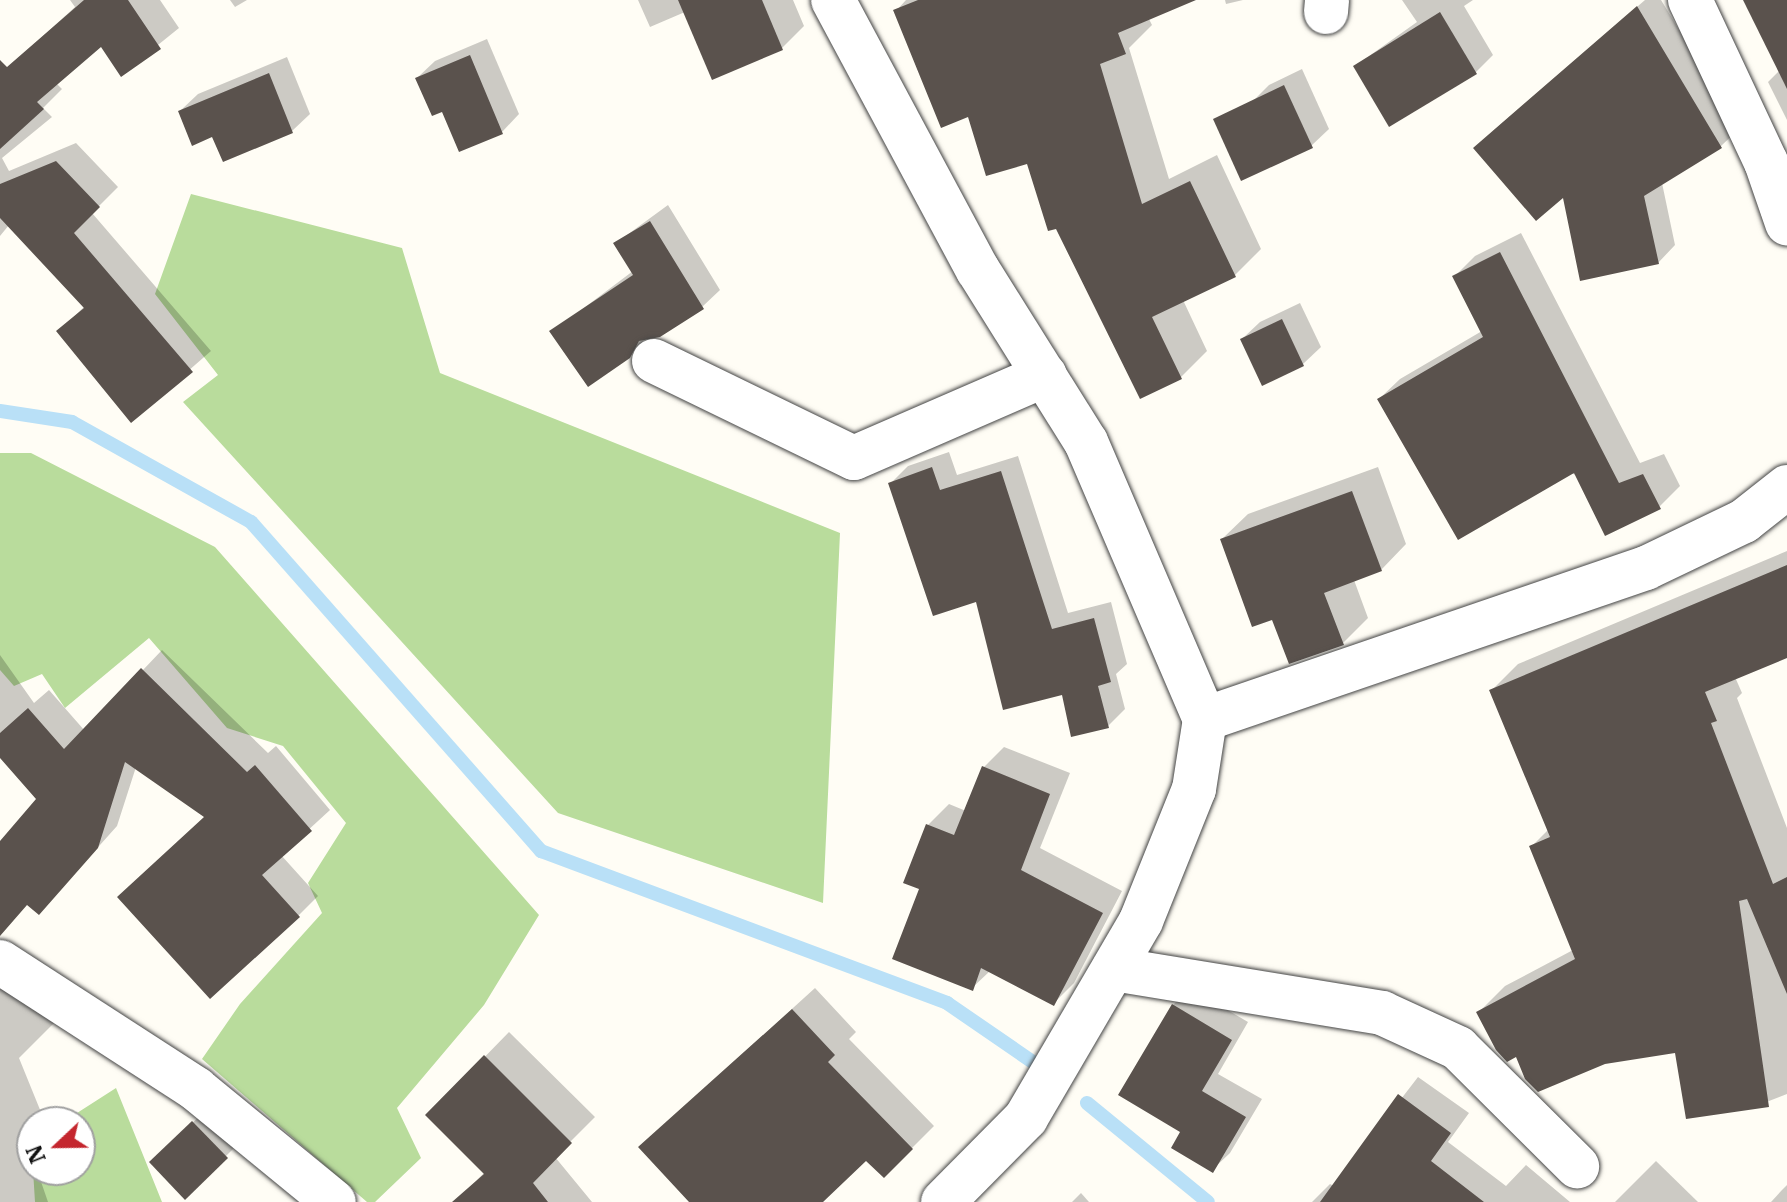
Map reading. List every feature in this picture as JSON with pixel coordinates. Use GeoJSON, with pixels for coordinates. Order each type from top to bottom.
{"type":"FeatureCollection","features":[{"type":"Feature","properties":{"kind":"street"},"geometry":{"type":"LineString","coordinates":[[833,0],[978,270],[1086,442],[1205,719],[1194,789],[1141,921],[1026,1118],[943,1202]]}},
{"type":"Feature","properties":{"kind":"street"},"geometry":{"type":"LineString","coordinates":[[1690,0],[1766,162],[1787,223]]}},
{"type":"Feature","properties":{"kind":"street"},"geometry":{"type":"LineString","coordinates":[[654,361],[854,458],[1045,375]]}},
{"type":"Feature","properties":{"kind":"street"},"geometry":{"type":"LineString","coordinates":[[1205,719],[1646,568],[1744,521],[1787,487]]}},
{"type":"Feature","properties":{"kind":"street"},"geometry":{"type":"LineString","coordinates":[[0,962],[196,1089],[334,1202]]}},
{"type":"Feature","properties":{"kind":"street"},"geometry":{"type":"LineString","coordinates":[[1114,969],[1382,1013],[1458,1048],[1577,1166]]}},
{"type":"Feature","properties":{"kind":"green space"},"geometry":{"type":"Polygon","coordinates":[[[191,194],[402,248],[440,373],[840,533],[823,903],[558,813],[183,402],[218,375],[155,294],[191,194]]]}},
{"type":"Feature","properties":{"kind":"green space"},"geometry":{"type":"Polygon","coordinates":[[[0,453],[31,453],[215,547],[539,915],[484,1005],[397,1108],[421,1158],[375,1202],[367,1202],[202,1059],[240,1004],[322,913],[308,883],[346,823],[283,746],[227,728],[149,638],[65,708],[42,674],[14,686],[0,670],[0,453]]]}},
{"type":"Feature","properties":{"kind":"green space"},"geometry":{"type":"Polygon","coordinates":[[[116,1088],[162,1202],[35,1202],[34,1186],[96,1186],[96,1106],[88,1106],[116,1088]]]}},
{"type":"Feature","properties":{"kind":"building"},"geometry":{"type":"Polygon","coordinates":[[[84,0],[128,0],[161,49],[121,77],[101,47],[37,102],[44,109],[0,149],[0,60],[7,67],[84,0]]]}},
{"type":"Feature","properties":{"kind":"building"},"geometry":{"type":"Polygon","coordinates":[[[678,0],[762,0],[783,50],[712,80],[678,0]]]}},
{"type":"Feature","properties":{"kind":"building"},"geometry":{"type":"Polygon","coordinates":[[[918,0],[1196,0],[1118,33],[1126,54],[1100,64],[1142,204],[1190,181],[1236,277],[1152,317],[1182,379],[1140,399],[1056,229],[1048,231],[1027,164],[986,176],[968,117],[941,128],[893,10],[918,0]]]}},
{"type":"Feature","properties":{"kind":"building"},"geometry":{"type":"Polygon","coordinates":[[[1743,0],[1787,0],[1787,89],[1743,0]]]}},
{"type":"Feature","properties":{"kind":"building"},"geometry":{"type":"Polygon","coordinates":[[[1637,6],[1722,148],[1644,196],[1659,264],[1580,281],[1563,198],[1536,221],[1473,148],[1637,6]]]}},
{"type":"Feature","properties":{"kind":"building"},"geometry":{"type":"Polygon","coordinates":[[[1440,12],[1477,74],[1389,127],[1353,66],[1440,12]]]}},
{"type":"Feature","properties":{"kind":"building"},"geometry":{"type":"Polygon","coordinates":[[[470,55],[503,134],[459,152],[442,112],[432,116],[415,78],[470,55]]]}},
{"type":"Feature","properties":{"kind":"building"},"geometry":{"type":"Polygon","coordinates":[[[269,73],[293,133],[223,162],[212,137],[192,146],[178,111],[269,73]]]}},
{"type":"Feature","properties":{"kind":"building"},"geometry":{"type":"Polygon","coordinates":[[[1284,85],[1313,148],[1241,181],[1213,119],[1284,85]]]}},
{"type":"Feature","properties":{"kind":"building"},"geometry":{"type":"Polygon","coordinates":[[[56,161],[100,207],[74,233],[193,372],[131,423],[56,331],[84,308],[0,218],[0,184],[56,161]]]}},
{"type":"Feature","properties":{"kind":"building"},"geometry":{"type":"Polygon","coordinates":[[[650,221],[704,309],[660,337],[639,341],[630,358],[588,387],[549,331],[633,275],[613,243],[650,221]]]}},
{"type":"Feature","properties":{"kind":"building"},"geometry":{"type":"Polygon","coordinates":[[[1500,252],[1619,483],[1643,474],[1661,509],[1605,536],[1574,473],[1458,540],[1377,399],[1483,337],[1452,276],[1500,252]]]}},
{"type":"Feature","properties":{"kind":"building"},"geometry":{"type":"Polygon","coordinates":[[[1282,319],[1304,366],[1262,386],[1240,339],[1282,319]]]}},
{"type":"Feature","properties":{"kind":"building"},"geometry":{"type":"Polygon","coordinates":[[[932,467],[940,490],[1001,471],[1052,629],[1094,618],[1111,682],[1098,686],[1109,728],[1071,737],[1062,695],[1003,710],[976,602],[933,616],[888,483],[932,467]]]}},
{"type":"Feature","properties":{"kind":"building"},"geometry":{"type":"Polygon","coordinates":[[[1352,491],[1382,571],[1324,593],[1344,645],[1289,664],[1272,620],[1252,627],[1220,539],[1352,491]]]}},
{"type":"Feature","properties":{"kind":"building"},"geometry":{"type":"Polygon","coordinates":[[[1787,565],[1787,658],[1705,692],[1717,721],[1711,723],[1773,884],[1787,877],[1787,994],[1747,899],[1739,901],[1769,1107],[1686,1119],[1675,1053],[1605,1064],[1538,1092],[1525,1079],[1516,1057],[1507,1062],[1496,1050],[1476,1012],[1575,959],[1529,846],[1550,837],[1489,690],[1787,565]]]}},
{"type":"Feature","properties":{"kind":"building"},"geometry":{"type":"Polygon","coordinates":[[[141,668],[247,772],[255,765],[312,831],[262,875],[300,917],[210,999],[117,897],[204,817],[125,762],[98,848],[39,915],[27,905],[0,936],[0,841],[36,799],[0,758],[0,733],[28,708],[64,749],[141,668]]]}},
{"type":"Feature","properties":{"kind":"building"},"geometry":{"type":"Polygon","coordinates":[[[982,766],[1050,794],[1021,870],[1103,913],[1054,1006],[981,968],[973,991],[892,959],[919,889],[903,883],[926,824],[954,835],[982,766]]]}},
{"type":"Feature","properties":{"kind":"building"},"geometry":{"type":"Polygon","coordinates":[[[1172,1004],[1232,1040],[1202,1091],[1246,1117],[1213,1173],[1171,1148],[1180,1132],[1118,1095],[1172,1004]]]}},
{"type":"Feature","properties":{"kind":"building"},"geometry":{"type":"Polygon","coordinates":[[[792,1009],[835,1055],[828,1062],[913,1149],[884,1178],[866,1161],[823,1202],[689,1202],[638,1147],[792,1009]]]}},
{"type":"Feature","properties":{"kind":"building"},"geometry":{"type":"Polygon","coordinates":[[[484,1055],[572,1143],[533,1183],[548,1202],[452,1202],[484,1174],[425,1115],[484,1055]]]}},
{"type":"Feature","properties":{"kind":"building"},"geometry":{"type":"Polygon","coordinates":[[[1398,1094],[1451,1133],[1431,1161],[1484,1202],[1320,1202],[1398,1094]]]}},
{"type":"Feature","properties":{"kind":"building"},"geometry":{"type":"Polygon","coordinates":[[[192,1121],[228,1158],[185,1200],[149,1162],[192,1121]]]}},
{"type":"Feature","properties":{"kind":"waterway"},"geometry":{"type":"LineString","coordinates":[[0,411],[72,422],[251,522],[541,851],[947,1003],[1033,1062]]}},
{"type":"Feature","properties":{"kind":"waterway"},"geometry":{"type":"LineString","coordinates":[[1087,1103],[1208,1202]]}}]}
